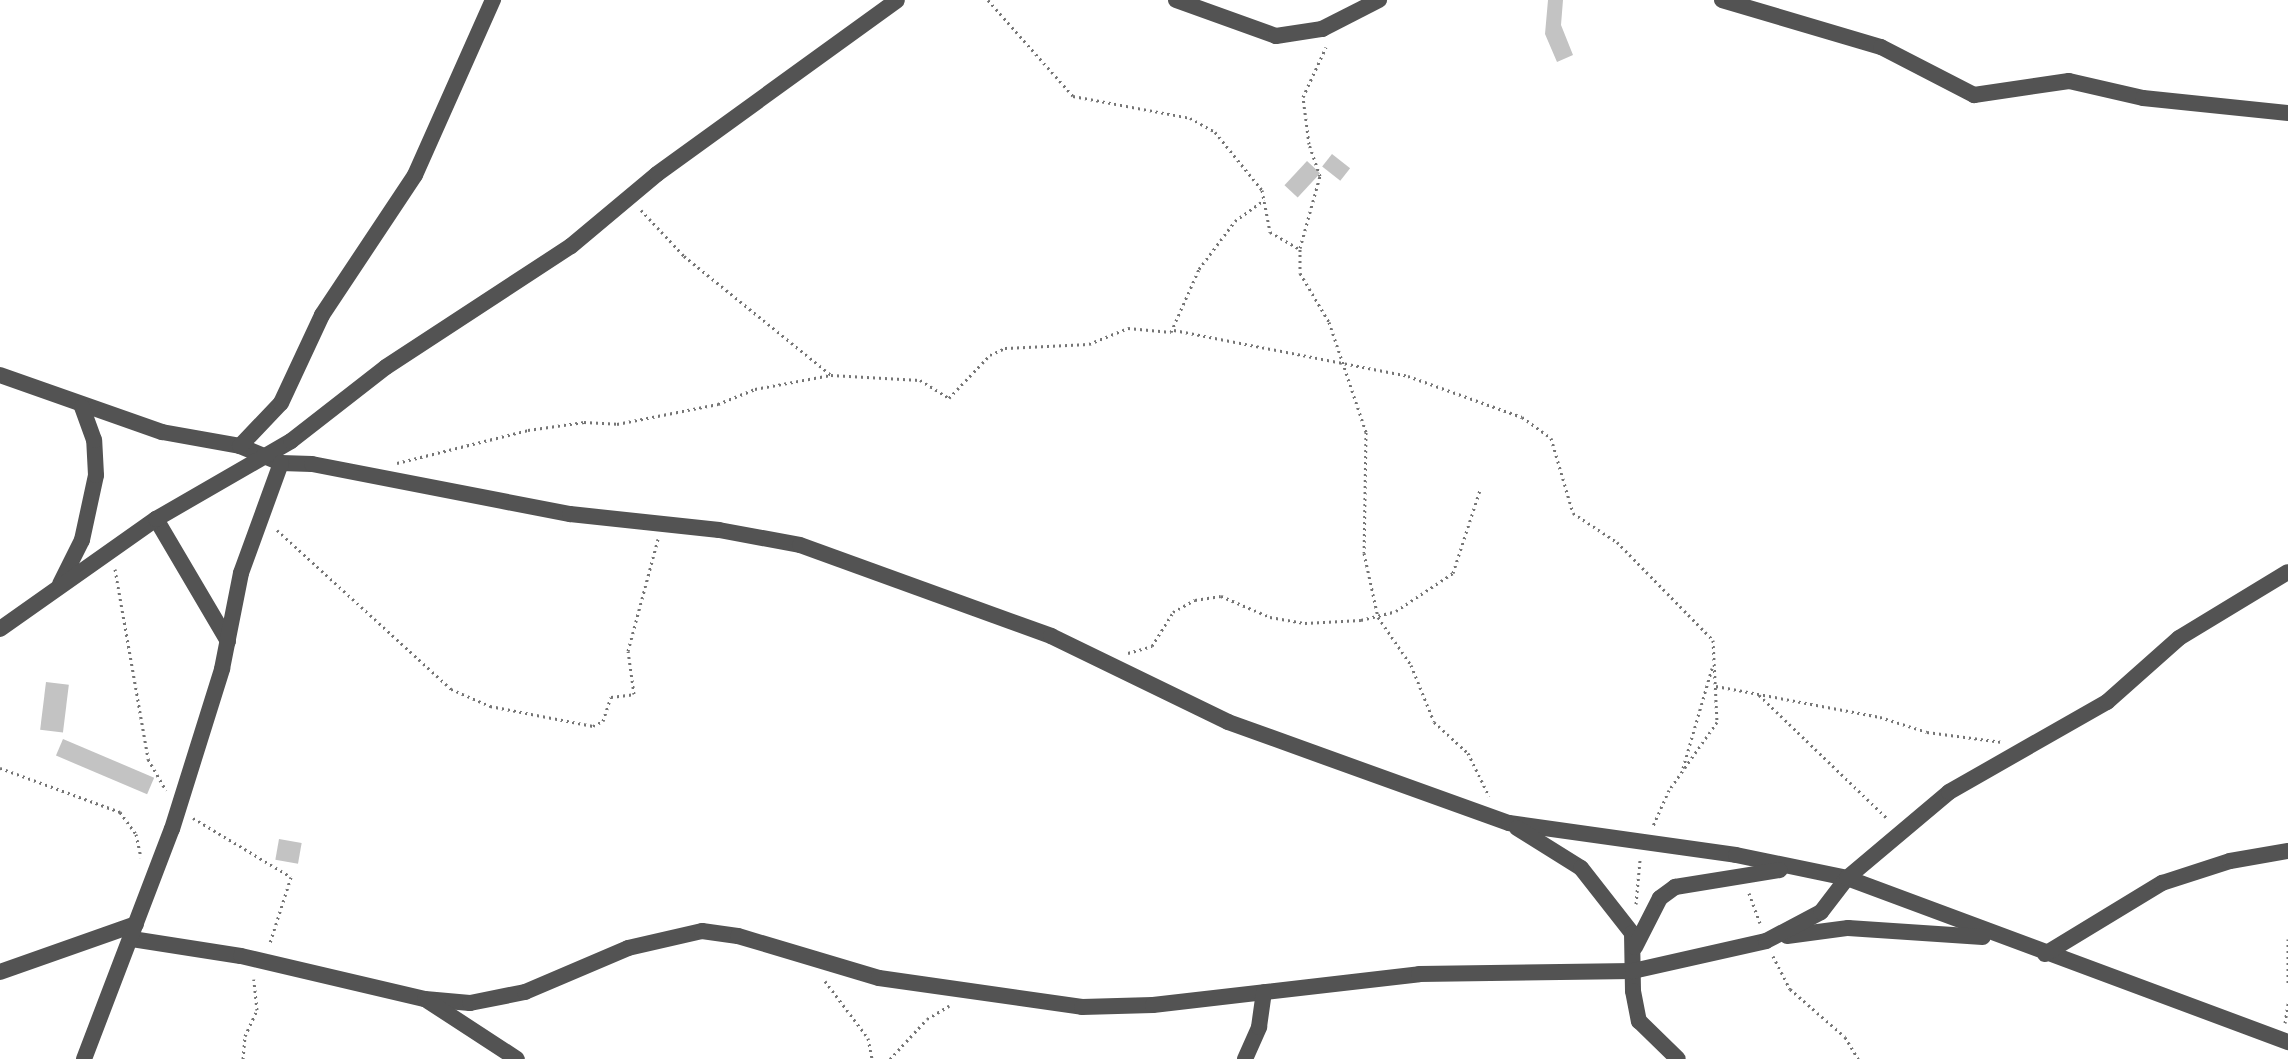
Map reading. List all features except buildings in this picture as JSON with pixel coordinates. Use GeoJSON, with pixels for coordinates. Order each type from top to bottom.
{"type":"FeatureCollection","features":[{"type":"Feature","properties":{"kind":"street"},"geometry":{"type":"LineString","coordinates":[[240,446],[281,403],[322,315],[415,175],[493,0]]}},
{"type":"Feature","properties":{"kind":"street"},"geometry":{"type":"LineString","coordinates":[[0,629],[156,519],[264,458],[386,367],[571,246],[630,197],[897,0]]}},
{"type":"Feature","properties":{"kind":"street"},"geometry":{"type":"LineString","coordinates":[[1176,0],[1276,36],[1297,36],[1335,23],[1379,0]]}},
{"type":"Feature","properties":{"kind":"street"},"geometry":{"type":"LineString","coordinates":[[1722,0],[1881,47],[1974,95],[2069,81],[2143,98],[2288,113]]}},
{"type":"Feature","properties":{"kind":"street"},"geometry":{"type":"LineString","coordinates":[[0,375],[82,407],[162,432],[240,446],[281,463],[368,475],[570,514],[664,524],[800,545],[1111,662],[1228,722],[1503,819],[1847,878],[2288,1042]]}},
{"type":"Feature","properties":{"kind":"street"},"geometry":{"type":"LineString","coordinates":[[58,588],[82,540],[96,475],[94,440],[82,407]]}},
{"type":"Feature","properties":{"kind":"street"},"geometry":{"type":"LineString","coordinates":[[84,1059],[179,806],[228,641],[259,514],[281,463]]}},
{"type":"Feature","properties":{"kind":"street"},"geometry":{"type":"LineString","coordinates":[[156,519],[228,641]]}},
{"type":"Feature","properties":{"kind":"street"},"geometry":{"type":"LineString","coordinates":[[1770,939],[1821,912],[1847,878],[1899,832],[1990,765],[2042,740],[2107,702],[2145,665],[2214,614],[2288,572]]}},
{"type":"Feature","properties":{"kind":"street"},"geometry":{"type":"LineString","coordinates":[[1503,819],[1581,868],[1633,941]]}},
{"type":"Feature","properties":{"kind":"street"},"geometry":{"type":"LineString","coordinates":[[2045,954],[2162,883],[2230,861],[2288,851]]}},
{"type":"Feature","properties":{"kind":"street"},"geometry":{"type":"LineString","coordinates":[[1657,1059],[1650,1036],[1634,1005],[1633,941],[1660,898],[1675,887],[1795,868]]}},
{"type":"Feature","properties":{"kind":"street"},"geometry":{"type":"LineString","coordinates":[[0,972],[134,931],[425,999],[493,1001],[628,948],[702,931],[879,978],[1092,1007],[1460,972],[1633,971],[1770,939],[1848,928],[2002,938]]}},
{"type":"Feature","properties":{"kind":"street"},"geometry":{"type":"LineString","coordinates":[[1245,1059],[1259,1027],[1264,992]]}},
{"type":"Feature","properties":{"kind":"street"},"geometry":{"type":"LineString","coordinates":[[425,999],[517,1059]]}},
{"type":"Feature","properties":{"kind":"street"},"geometry":{"type":"LineString","coordinates":[[1650,1036],[1678,1059]]}},
{"type":"Feature","properties":{"kind":"path"},"geometry":{"type":"LineString","coordinates":[[988,0],[1073,96],[1190,118],[1215,132],[1258,184],[1270,232],[1300,249]]}},
{"type":"Feature","properties":{"kind":"path"},"geometry":{"type":"LineString","coordinates":[[1335,23],[1303,97],[1309,144],[1320,176],[1300,249],[1300,273],[1329,322],[1339,362],[1366,432],[1364,553],[1378,617],[1411,665],[1434,722],[1468,753],[1503,819]]}},
{"type":"Feature","properties":{"kind":"path"},"geometry":{"type":"LineString","coordinates":[[630,197],[684,256],[831,375]]}},
{"type":"Feature","properties":{"kind":"path"},"geometry":{"type":"LineString","coordinates":[[1174,330],[1199,269],[1235,221],[1264,200]]}},
{"type":"Feature","properties":{"kind":"path"},"geometry":{"type":"LineString","coordinates":[[368,475],[403,460],[528,430],[584,422],[617,424],[831,375],[920,380],[949,398],[990,355],[1005,348],[1089,344],[1128,328],[1174,330],[1408,376],[1538,427],[1553,442],[1573,513],[1617,542],[1709,632],[1717,722],[1708,742],[1681,772]]}},
{"type":"Feature","properties":{"kind":"path"},"geometry":{"type":"LineString","coordinates":[[1111,662],[1152,646],[1173,612],[1204,599],[1221,596],[1270,617],[1305,623],[1378,617],[1453,573],[1480,490]]}},
{"type":"Feature","properties":{"kind":"path"},"geometry":{"type":"LineString","coordinates":[[259,514],[451,689],[490,706],[593,726],[603,721],[611,697],[634,694],[628,651],[647,569],[664,524]]}},
{"type":"Feature","properties":{"kind":"path"},"geometry":{"type":"LineString","coordinates":[[113,550],[148,759],[179,806],[202,827],[291,877],[263,962]]}},
{"type":"Feature","properties":{"kind":"path"},"geometry":{"type":"LineString","coordinates":[[1633,941],[1646,844],[1681,772],[1714,662]]}},
{"type":"Feature","properties":{"kind":"path"},"geometry":{"type":"LineString","coordinates":[[1716,686],[1969,739],[2042,740]]}},
{"type":"Feature","properties":{"kind":"path"},"geometry":{"type":"LineString","coordinates":[[1759,695],[1814,743],[1899,832]]}},
{"type":"Feature","properties":{"kind":"path"},"geometry":{"type":"LineString","coordinates":[[0,768],[120,812],[136,834],[142,861]]}},
{"type":"Feature","properties":{"kind":"path"},"geometry":{"type":"LineString","coordinates":[[1743,874],[1790,989],[1845,1037],[1858,1059]]}},
{"type":"Feature","properties":{"kind":"path"},"geometry":{"type":"LineString","coordinates":[[2288,939],[2288,983]]}},
{"type":"Feature","properties":{"kind":"path"},"geometry":{"type":"LineString","coordinates":[[241,956],[258,985],[243,1059]]}},
{"type":"Feature","properties":{"kind":"path"},"geometry":{"type":"LineString","coordinates":[[809,958],[868,1038],[872,1059]]}},
{"type":"Feature","properties":{"kind":"path"},"geometry":{"type":"LineString","coordinates":[[890,1059],[927,1019],[988,993]]}}]}
